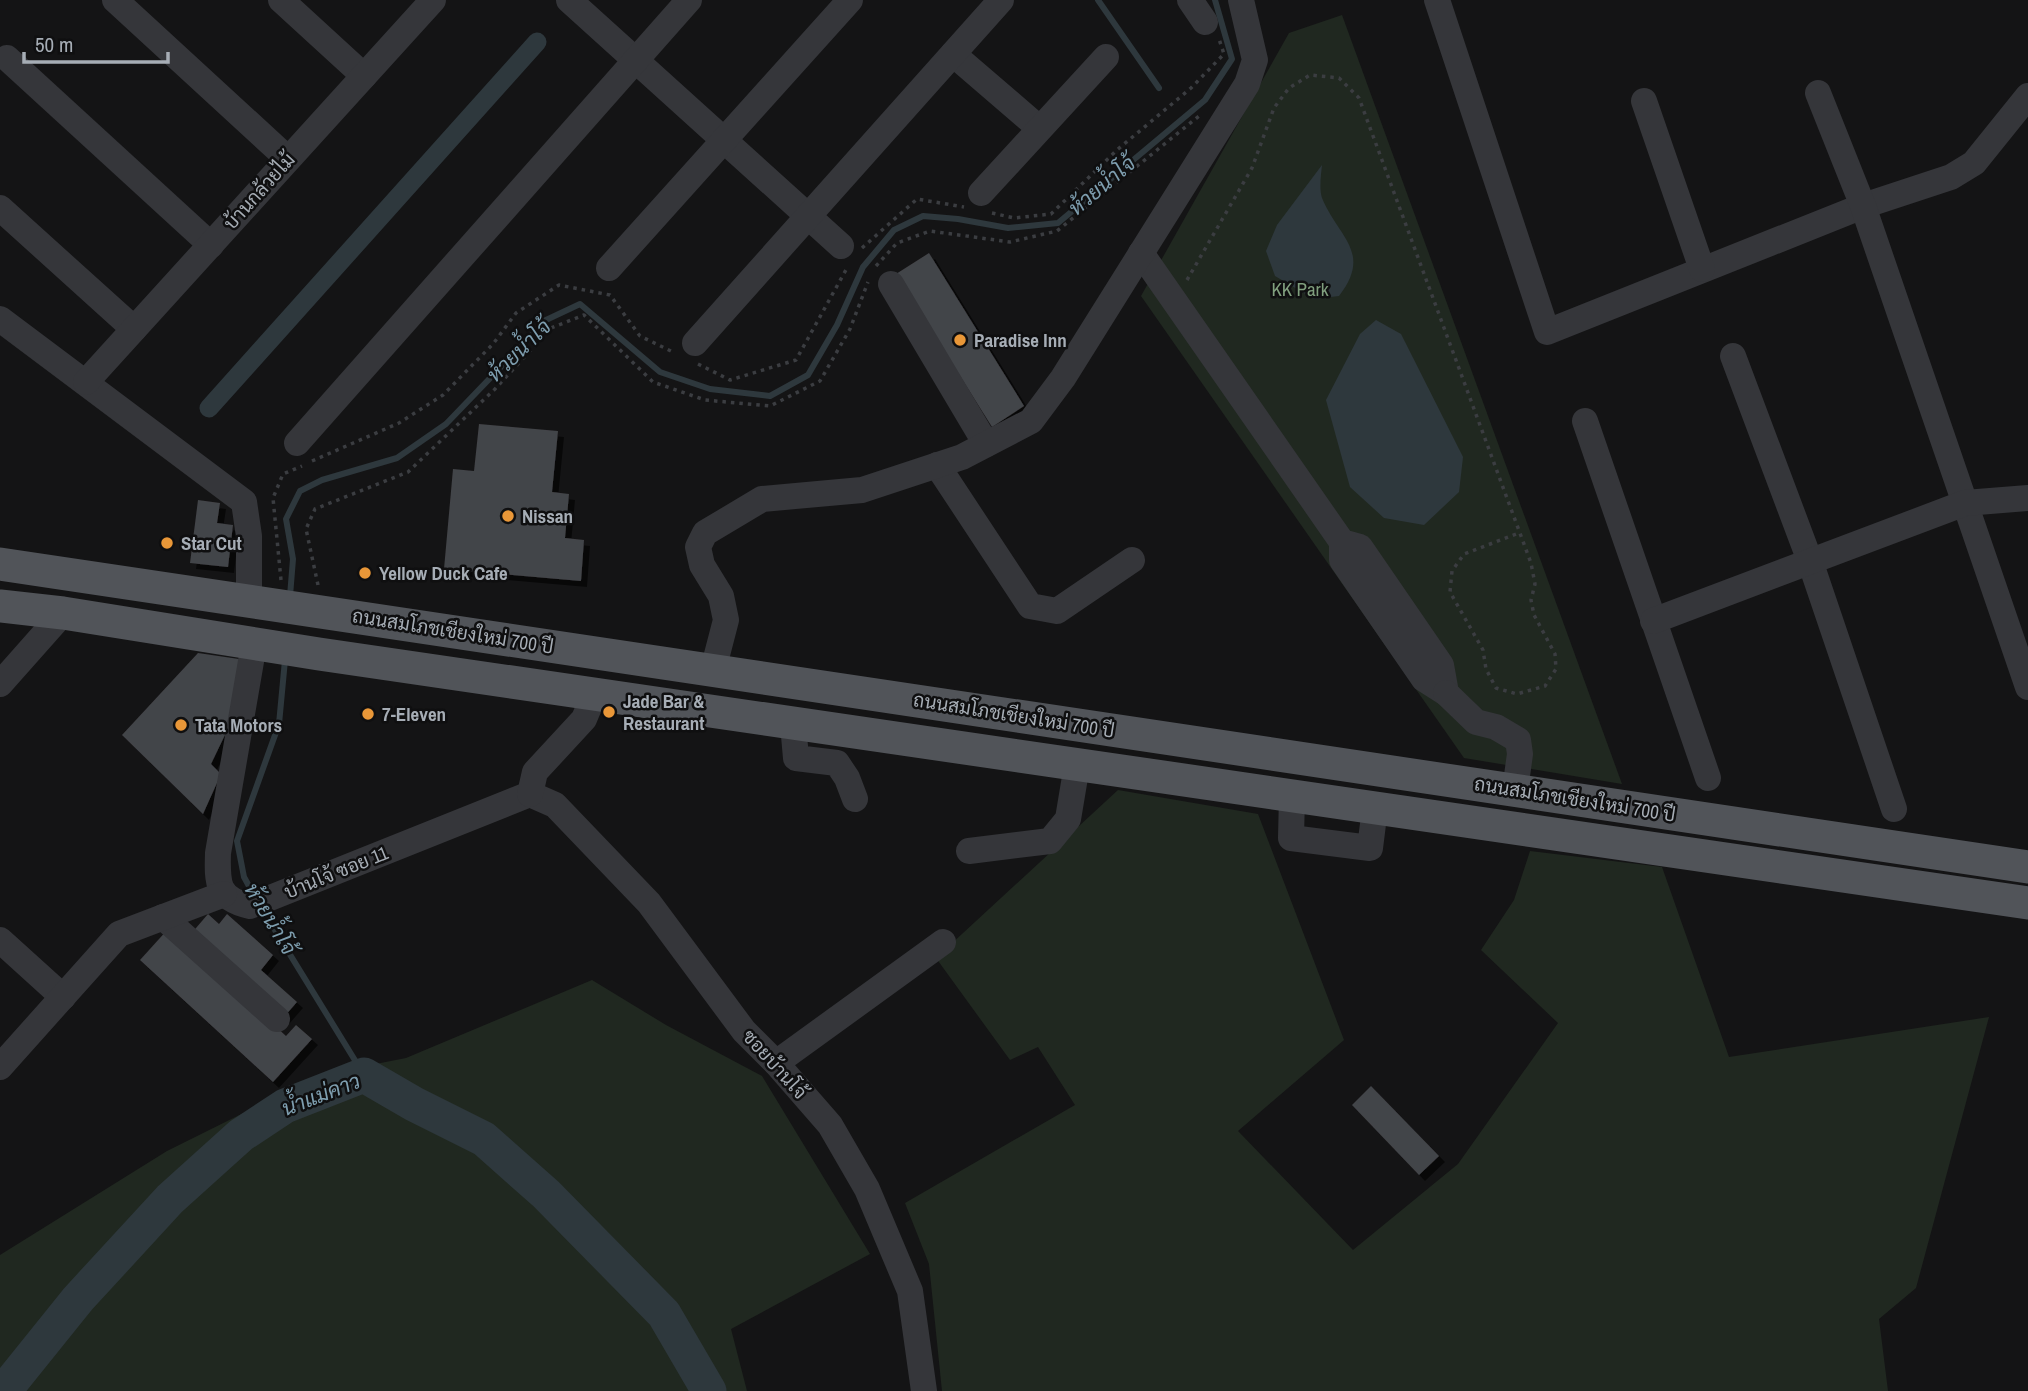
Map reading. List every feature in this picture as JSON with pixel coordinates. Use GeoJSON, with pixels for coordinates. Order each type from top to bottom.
{"type":"FeatureCollection","features":[{"type":"Feature","properties":{"kind":"main road","name":"ถนนสมโภชเชียงใหม่ 700 ปี"},"geometry":{"type":"LineString","coordinates":[[0,564],[263,602],[321,599],[713,670],[2028,867]]}},
{"type":"Feature","properties":{"kind":"main road","name":"ถนนสมโภชเชียงใหม่ 700 ปี"},"geometry":{"type":"LineString","coordinates":[[0,606],[63,613],[594,695],[2028,903]]}},
{"type":"Feature","properties":{"kind":"street"},"geometry":{"type":"LineString","coordinates":[[115,0],[288,159]]}},
{"type":"Feature","properties":{"kind":"street"},"geometry":{"type":"LineString","coordinates":[[281,0],[364,76]]}},
{"type":"Feature","properties":{"kind":"street","name":"บ้านกล้วยไม้"},"geometry":{"type":"LineString","coordinates":[[86,383],[433,0]]}},
{"type":"Feature","properties":{"kind":"street"},"geometry":{"type":"LineString","coordinates":[[569,0],[841,246]]}},
{"type":"Feature","properties":{"kind":"street"},"geometry":{"type":"LineString","coordinates":[[297,443],[689,0]]}},
{"type":"Feature","properties":{"kind":"street"},"geometry":{"type":"LineString","coordinates":[[609,268],[850,0]]}},
{"type":"Feature","properties":{"kind":"street"},"geometry":{"type":"LineString","coordinates":[[695,343],[1001,0]]}},
{"type":"Feature","properties":{"kind":"street"},"geometry":{"type":"LineString","coordinates":[[1191,0],[1205,22]]}},
{"type":"Feature","properties":{"kind":"street"},"geometry":{"type":"LineString","coordinates":[[713,670],[726,620],[721,596],[702,565],[698,547],[705,533],[762,499],[862,490],[962,457],[1031,421],[1063,378],[1247,84],[1255,60],[1241,0]]}},
{"type":"Feature","properties":{"kind":"street"},"geometry":{"type":"LineString","coordinates":[[1437,0],[1547,332],[1863,206],[1951,177],[1973,163],[2028,96]]}},
{"type":"Feature","properties":{"kind":"street"},"geometry":{"type":"LineString","coordinates":[[953,54],[1039,128]]}},
{"type":"Feature","properties":{"kind":"street"},"geometry":{"type":"LineString","coordinates":[[981,193],[1106,57]]}},
{"type":"Feature","properties":{"kind":"street"},"geometry":{"type":"LineString","coordinates":[[7,58],[211,244]]}},
{"type":"Feature","properties":{"kind":"street"},"geometry":{"type":"LineString","coordinates":[[1818,93],[1863,206],[2028,687]]}},
{"type":"Feature","properties":{"kind":"street"},"geometry":{"type":"LineString","coordinates":[[1644,101],[1702,269]]}},
{"type":"Feature","properties":{"kind":"street"},"geometry":{"type":"LineString","coordinates":[[0,208],[134,329]]}},
{"type":"Feature","properties":{"kind":"street"},"geometry":{"type":"LineString","coordinates":[[1141,253],[1342,542],[1342,560],[1424,679],[1446,693],[1476,722],[1496,727],[1518,740],[1520,754],[1515,790]]}},
{"type":"Feature","properties":{"kind":"street"},"geometry":{"type":"LineString","coordinates":[[891,284],[986,444]]}},
{"type":"Feature","properties":{"kind":"street"},"geometry":{"type":"LineString","coordinates":[[0,319],[244,502],[263,602]]}},
{"type":"Feature","properties":{"kind":"street"},"geometry":{"type":"LineString","coordinates":[[1732,356],[1810,561],[1894,809]]}},
{"type":"Feature","properties":{"kind":"street"},"geometry":{"type":"LineString","coordinates":[[1585,421],[1708,778]]}},
{"type":"Feature","properties":{"kind":"street"},"geometry":{"type":"LineString","coordinates":[[937,465],[1030,606],[1057,611],[1132,561]]}},
{"type":"Feature","properties":{"kind":"street"},"geometry":{"type":"LineString","coordinates":[[1653,621],[1965,503],[2028,498]]}},
{"type":"Feature","properties":{"kind":"street"},"geometry":{"type":"LineString","coordinates":[[0,684],[63,613]]}},
{"type":"Feature","properties":{"kind":"street"},"geometry":{"type":"LineString","coordinates":[[0,1067],[119,934],[224,894],[217,880],[218,853],[261,645]]}},
{"type":"Feature","properties":{"kind":"street"},"geometry":{"type":"LineString","coordinates":[[530,794],[535,772],[584,719],[594,695]]}},
{"type":"Feature","properties":{"kind":"street"},"geometry":{"type":"LineString","coordinates":[[793,723],[796,758],[837,763],[848,778],[855,799]]}},
{"type":"Feature","properties":{"kind":"street"},"geometry":{"type":"LineString","coordinates":[[969,851],[1050,841],[1069,819],[1077,765]]}},
{"type":"Feature","properties":{"kind":"street","name":"บ้านโจ้ ซอย 11"},"geometry":{"type":"LineString","coordinates":[[224,894],[234,903],[260,902],[530,794]]}},
{"type":"Feature","properties":{"kind":"street","name":"ซอยบ้านโจ้"},"geometry":{"type":"LineString","coordinates":[[530,794],[555,805],[649,903],[744,1031],[830,1125],[867,1189],[910,1291],[924,1391]]}},
{"type":"Feature","properties":{"kind":"street"},"geometry":{"type":"LineString","coordinates":[[163,916],[277,1019]]}},
{"type":"Feature","properties":{"kind":"street"},"geometry":{"type":"LineString","coordinates":[[0,940],[63,997]]}},
{"type":"Feature","properties":{"kind":"street"},"geometry":{"type":"LineString","coordinates":[[776,1063],[943,942]]}},
{"type":"Feature","properties":{"kind":"path"},"geometry":{"type":"LineString","coordinates":[[1174,301],[1252,168],[1274,107],[1289,89],[1310,75],[1339,78],[1359,98],[1531,563],[1535,584],[1531,600],[1534,615],[1555,654],[1556,669],[1545,685],[1517,694],[1496,688],[1486,669],[1483,650],[1450,592],[1452,571],[1464,554],[1519,533]]}},
{"type":"Feature","properties":{"kind":"path"},"geometry":{"type":"LineString","coordinates":[[321,599],[306,528],[315,509],[408,472],[495,389],[551,328],[584,316],[653,382],[705,400],[769,406],[820,381],[850,329],[872,271],[897,243],[930,231],[1010,242],[1056,231],[1209,108]]}},
{"type":"Feature","properties":{"kind":"green space","name":"KK Park"},"geometry":{"type":"Polygon","coordinates":[[[1342,15],[1622,784],[1464,758],[1141,296],[1289,33],[1342,15]]]}},
{"type":"Feature","properties":{"kind":"green space"},"geometry":{"type":"Polygon","coordinates":[[[1118,790],[1258,814],[1344,1040],[1238,1131],[1353,1250],[1458,1164],[1558,1023],[1481,950],[1514,900],[1530,851],[1662,867],[1729,1057],[1989,1017],[1916,1288],[1879,1319],[1888,1391],[942,1391],[929,1264],[905,1203],[1075,1105],[1038,1047],[1010,1060],[936,958],[1118,790]]]}},
{"type":"Feature","properties":{"kind":"green space"},"geometry":{"type":"Polygon","coordinates":[[[592,980],[666,1025],[762,1076],[870,1254],[731,1329],[747,1391],[0,1391],[0,1255],[167,1151],[320,1075],[406,1058],[592,980]]]}},
{"type":"Feature","properties":{"kind":"shaded area"},"geometry":{"type":"Polygon","coordinates":[[[1322,165],[1322,198],[1349,245],[1353,268],[1349,281],[1339,296],[1314,299],[1275,276],[1266,251],[1277,225],[1322,165]]]}},
{"type":"Feature","properties":{"kind":"shaded area"},"geometry":{"type":"Polygon","coordinates":[[[1376,320],[1401,334],[1463,457],[1459,492],[1424,525],[1384,518],[1350,487],[1326,400],[1360,334],[1376,320]]]}},
{"type":"Feature","properties":{"kind":"building","name":"Paradise Inn"},"geometry":{"type":"Polygon","coordinates":[[[929,253],[1024,406],[992,427],[896,274],[929,253]]]}},
{"type":"Feature","properties":{"kind":"building","name":"Nissan"},"geometry":{"type":"Polygon","coordinates":[[[479,424],[558,431],[552,492],[569,494],[565,538],[584,540],[581,581],[444,569],[453,469],[474,471],[479,424]]]}},
{"type":"Feature","properties":{"kind":"building"},"geometry":{"type":"Polygon","coordinates":[[[198,500],[220,503],[217,523],[233,525],[228,567],[190,563],[198,500]]]}},
{"type":"Feature","properties":{"kind":"building","name":"Tata Motors"},"geometry":{"type":"Polygon","coordinates":[[[198,653],[239,659],[235,714],[211,764],[221,774],[203,814],[122,735],[198,653]]]}},
{"type":"Feature","properties":{"kind":"building"},"geometry":{"type":"Polygon","coordinates":[[[208,914],[219,924],[227,914],[273,955],[261,970],[297,1002],[283,1018],[190,935],[208,914]]]}},
{"type":"Feature","properties":{"kind":"building"},"geometry":{"type":"Polygon","coordinates":[[[169,928],[286,1036],[296,1025],[312,1039],[273,1082],[140,960],[169,928]]]}},
{"type":"Feature","properties":{"kind":"building"},"geometry":{"type":"Polygon","coordinates":[[[1371,1086],[1439,1156],[1419,1175],[1352,1105],[1371,1086]]]}},
{"type":"Feature","properties":{"kind":"waterway"},"geometry":{"type":"LineString","coordinates":[[1098,0],[1159,88]]}},
{"type":"Feature","properties":{"kind":"waterway","name":"ห้วยน้ำโจ้"},"geometry":{"type":"LineString","coordinates":[[290,596],[293,559],[286,519],[300,491],[322,480],[397,458],[446,424],[546,320],[580,304],[660,372],[710,389],[770,396],[808,375],[837,325],[863,267],[894,230],[923,216],[1008,228],[1058,223],[1205,100],[1232,59],[1215,0]]}},
{"type":"Feature","properties":{"kind":"waterway"},"geometry":{"type":"LineString","coordinates":[[209,408],[537,42]]}},
{"type":"Feature","properties":{"kind":"waterway","name":"ห้วยน้ำโจ้"},"geometry":{"type":"LineString","coordinates":[[255,897],[244,877],[237,841],[279,724],[285,660]]}},
{"type":"Feature","properties":{"kind":"waterway","name":"ห้วยน้ำโจ้"},"geometry":{"type":"LineString","coordinates":[[262,909],[364,1075]]}},
{"type":"Feature","properties":{"kind":"waterway","name":"น้ำแม่คาว"},"geometry":{"type":"LineString","coordinates":[[4,1391],[78,1299],[170,1199],[241,1135],[285,1106],[364,1075],[484,1139],[546,1194],[664,1314],[709,1391]]}},
{"type":"Feature","properties":{"kind":"place","name":"Paradise Inn"},"geometry":{"type":"Point","coordinates":[960,340]}},
{"type":"Feature","properties":{"kind":"place","name":"Nissan"},"geometry":{"type":"Point","coordinates":[508,516]}},
{"type":"Feature","properties":{"kind":"place","name":"Star Cut"},"geometry":{"type":"Point","coordinates":[167,543]}},
{"type":"Feature","properties":{"kind":"place","name":"Yellow Duck Cafe"},"geometry":{"type":"Point","coordinates":[365,573]}},
{"type":"Feature","properties":{"kind":"place","name":"Jade Bar & Restaurant"},"geometry":{"type":"Point","coordinates":[609,712]}},
{"type":"Feature","properties":{"kind":"place","name":"7-Eleven"},"geometry":{"type":"Point","coordinates":[368,714]}},
{"type":"Feature","properties":{"kind":"place","name":"Tata Motors"},"geometry":{"type":"Point","coordinates":[181,725]}}]}
